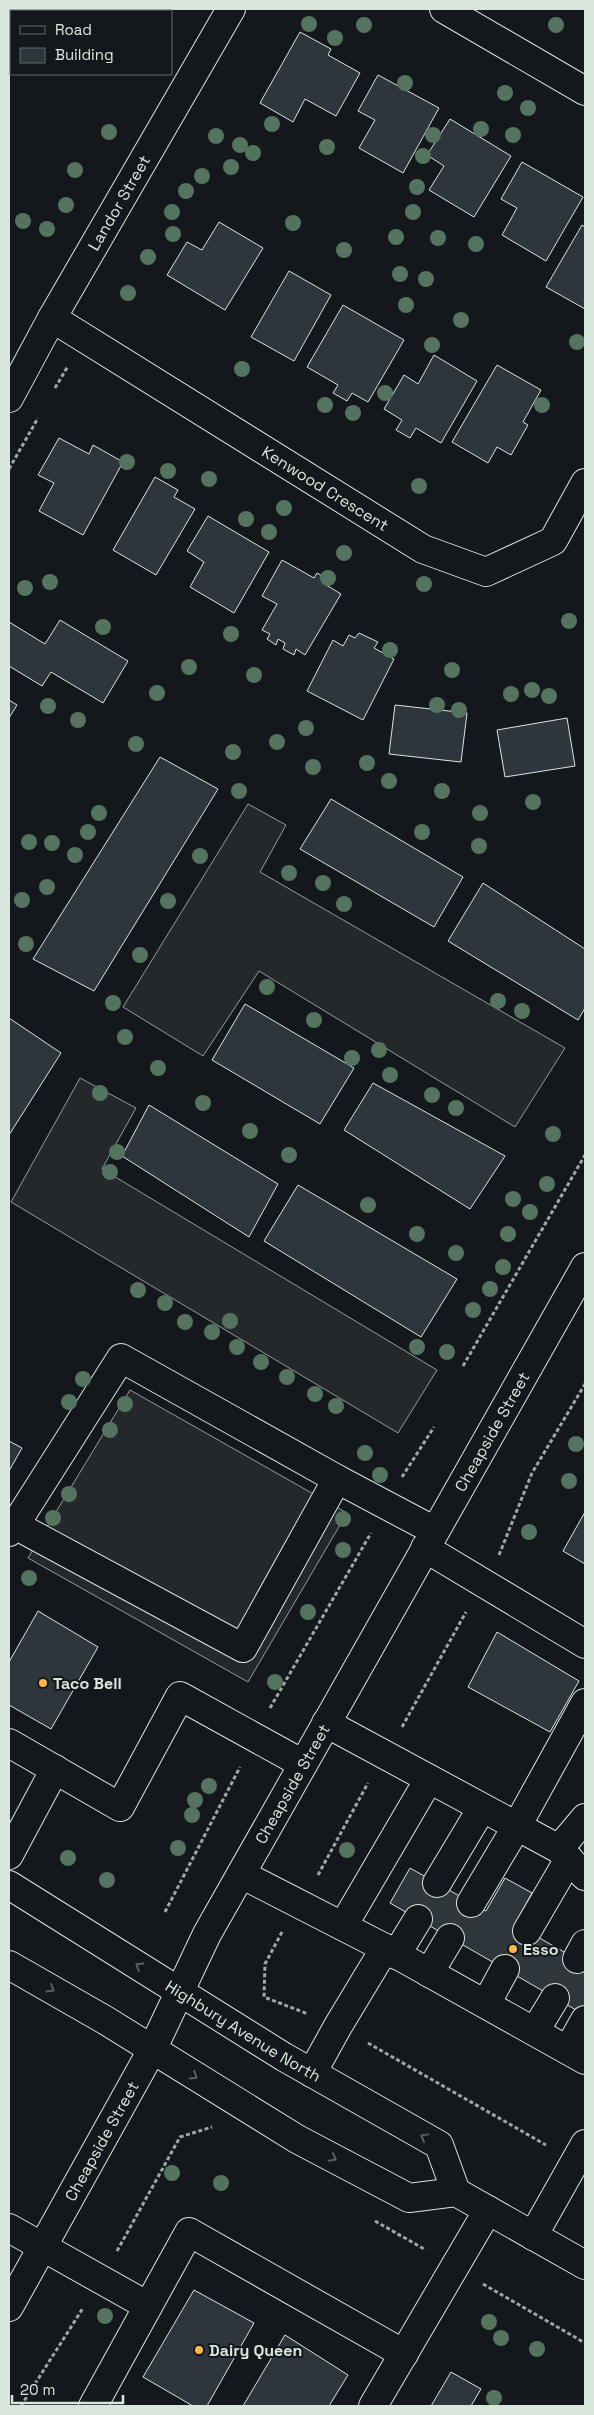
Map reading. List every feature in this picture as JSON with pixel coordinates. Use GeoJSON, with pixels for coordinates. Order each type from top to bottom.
{"type":"FeatureCollection","features":[{"type":"Feature","properties":{"kind":"street","name":"Landor Street"},"geometry":{"type":"LineString","coordinates":[[9,398],[52,318],[231,9]]}},
{"type":"Feature","properties":{"kind":"street"},"geometry":{"type":"LineString","coordinates":[[444,9],[585,91]]}},
{"type":"Feature","properties":{"kind":"street","name":"Kenwood Crescent"},"geometry":{"type":"LineString","coordinates":[[52,318],[423,549],[486,572],[553,541],[585,483]]}},
{"type":"Feature","properties":{"kind":"street","name":"Cheapside Street"},"geometry":{"type":"LineString","coordinates":[[9,2306],[152,2050],[203,1941],[585,1267]]}},
{"type":"Feature","properties":{"kind":"street"},"geometry":{"type":"LineString","coordinates":[[337,1479],[243,1648],[12,1528],[121,1358],[337,1479],[585,1644]]}},
{"type":"Feature","properties":{"kind":"street"},"geometry":{"type":"LineString","coordinates":[[9,1743],[120,1807],[180,1696],[303,1764]]}},
{"type":"Feature","properties":{"kind":"street"},"geometry":{"type":"LineString","coordinates":[[471,1903],[517,1826],[585,1703]]}},
{"type":"Feature","properties":{"kind":"street"},"geometry":{"type":"LineString","coordinates":[[326,1724],[517,1826],[571,1861]]}},
{"type":"Feature","properties":{"kind":"street"},"geometry":{"type":"LineString","coordinates":[[9,1855],[55,1769]]}},
{"type":"Feature","properties":{"kind":"street"},"geometry":{"type":"LineString","coordinates":[[343,1926],[429,1779]]}},
{"type":"Feature","properties":{"kind":"street"},"geometry":{"type":"LineString","coordinates":[[437,1883],[482,1808]]}},
{"type":"Feature","properties":{"kind":"street"},"geometry":{"type":"LineString","coordinates":[[527,1931],[571,1861],[585,1818]]}},
{"type":"Feature","properties":{"kind":"street"},"geometry":{"type":"LineString","coordinates":[[241,1874],[343,1926],[577,2055],[585,2020]]}},
{"type":"Feature","properties":{"kind":"street","name":"Highbury Avenue North"},"geometry":{"type":"LineString","coordinates":[[9,1885],[312,2073],[439,2145],[456,2192]]}},
{"type":"Feature","properties":{"kind":"street"},"geometry":{"type":"LineString","coordinates":[[312,2073],[338,2026],[391,1952],[418,1919]]}},
{"type":"Feature","properties":{"kind":"street"},"geometry":{"type":"LineString","coordinates":[[429,1973],[450,1938]]}},
{"type":"Feature","properties":{"kind":"street"},"geometry":{"type":"LineString","coordinates":[[9,1965],[297,2139],[408,2198],[456,2192],[585,2265]]}},
{"type":"Feature","properties":{"kind":"street"},"geometry":{"type":"LineString","coordinates":[[486,2004],[506,1969]]}},
{"type":"Feature","properties":{"kind":"street"},"geometry":{"type":"LineString","coordinates":[[535,2031],[555,1998]]}},
{"type":"Feature","properties":{"kind":"street"},"geometry":{"type":"LineString","coordinates":[[533,2236],[585,2144]]}},
{"type":"Feature","properties":{"kind":"street"},"geometry":{"type":"LineString","coordinates":[[373,2406],[488,2210]]}},
{"type":"Feature","properties":{"kind":"street"},"geometry":{"type":"LineString","coordinates":[[9,2228],[148,2306]]}},
{"type":"Feature","properties":{"kind":"street"},"geometry":{"type":"LineString","coordinates":[[93,2406],[189,2232],[404,2354]]}},
{"type":"Feature","properties":{"kind":"path"},"geometry":{"type":"LineString","coordinates":[[463,1366],[585,1155]]}},
{"type":"Feature","properties":{"kind":"path"},"geometry":{"type":"LineString","coordinates":[[498,1558],[532,1472],[585,1384]]}},
{"type":"Feature","properties":{"kind":"path"},"geometry":{"type":"LineString","coordinates":[[401,1478],[434,1427]]}},
{"type":"Feature","properties":{"kind":"path"},"geometry":{"type":"LineString","coordinates":[[401,1730],[468,1608]]}},
{"type":"Feature","properties":{"kind":"path"},"geometry":{"type":"LineString","coordinates":[[316,1878],[368,1783]]}},
{"type":"Feature","properties":{"kind":"path"},"geometry":{"type":"LineString","coordinates":[[286,1925],[265,1964],[264,1996],[338,2026],[546,2145]]}},
{"type":"Feature","properties":{"kind":"shaded area"},"geometry":{"type":"Polygon","coordinates":[[[248,804],[286,825],[260,872],[565,1048],[515,1127],[259,971],[203,1056],[123,1007],[248,804]]]}},
{"type":"Feature","properties":{"kind":"shaded area"},"geometry":{"type":"Polygon","coordinates":[[[80,1078],[136,1108],[102,1169],[437,1370],[398,1433],[11,1202],[80,1078]]]}},
{"type":"Feature","properties":{"kind":"shaded area"},"geometry":{"type":"Polygon","coordinates":[[[130,1390],[347,1513],[248,1682],[28,1558],[130,1390]]]}},
{"type":"Feature","properties":{"kind":"building"},"geometry":{"type":"Polygon","coordinates":[[[300,32],[331,49],[328,55],[360,73],[336,116],[305,99],[293,122],[260,103],[300,32]]]}},
{"type":"Feature","properties":{"kind":"building"},"geometry":{"type":"Polygon","coordinates":[[[378,75],[439,108],[403,173],[359,148],[375,120],[358,111],[378,75]]]}},
{"type":"Feature","properties":{"kind":"building"},"geometry":{"type":"Polygon","coordinates":[[[450,119],[511,156],[474,217],[429,190],[444,166],[427,155],[450,119]]]}},
{"type":"Feature","properties":{"kind":"building"},"geometry":{"type":"Polygon","coordinates":[[[522,162],[583,197],[546,261],[502,235],[517,208],[501,199],[522,162]]]}},
{"type":"Feature","properties":{"kind":"building"},"geometry":{"type":"Polygon","coordinates":[[[219,222],[263,248],[225,310],[167,275],[187,242],[202,250],[219,222]]]}},
{"type":"Feature","properties":{"kind":"building"},"geometry":{"type":"Polygon","coordinates":[[[582,225],[585,227],[585,309],[546,287],[582,225]]]}},
{"type":"Feature","properties":{"kind":"building"},"geometry":{"type":"Polygon","coordinates":[[[289,271],[331,295],[294,361],[251,337],[289,271]]]}},
{"type":"Feature","properties":{"kind":"building"},"geometry":{"type":"Polygon","coordinates":[[[343,305],[404,340],[368,402],[352,393],[347,401],[333,393],[338,385],[307,367],[343,305]]]}},
{"type":"Feature","properties":{"kind":"building"},"geometry":{"type":"Polygon","coordinates":[[[434,355],[477,381],[441,443],[416,428],[410,438],[396,430],[402,420],[384,409],[404,375],[418,384],[434,355]]]}},
{"type":"Feature","properties":{"kind":"building"},"geometry":{"type":"Polygon","coordinates":[[[497,365],[541,390],[523,422],[528,425],[511,455],[497,447],[488,463],[452,442],[497,365]]]}},
{"type":"Feature","properties":{"kind":"building"},"geometry":{"type":"Polygon","coordinates":[[[59,438],[89,454],[93,445],[123,462],[83,535],[39,511],[54,483],[38,475],[59,438]]]}},
{"type":"Feature","properties":{"kind":"building"},"geometry":{"type":"Polygon","coordinates":[[[155,477],[178,490],[174,497],[195,509],[156,575],[113,550],[155,477]]]}},
{"type":"Feature","properties":{"kind":"building"},"geometry":{"type":"Polygon","coordinates":[[[208,516],[269,552],[234,613],[190,587],[204,562],[187,551],[208,516]]]}},
{"type":"Feature","properties":{"kind":"building"},"geometry":{"type":"Polygon","coordinates":[[[282,560],[314,578],[317,573],[326,578],[323,583],[341,594],[305,655],[296,649],[294,655],[283,649],[285,643],[278,639],[276,645],[267,639],[270,634],[262,630],[277,604],[262,596],[282,560]]]}},
{"type":"Feature","properties":{"kind":"building"},"geometry":{"type":"Polygon","coordinates":[[[60,620],[128,661],[103,703],[51,672],[42,686],[9,666],[9,622],[45,644],[60,620]]]}},
{"type":"Feature","properties":{"kind":"building"},"geometry":{"type":"Polygon","coordinates":[[[359,633],[378,642],[374,648],[394,659],[363,720],[307,691],[333,640],[343,646],[349,635],[355,638],[359,633]]]}},
{"type":"Feature","properties":{"kind":"building"},"geometry":{"type":"Polygon","coordinates":[[[9,700],[17,705],[9,718],[9,700]]]}},
{"type":"Feature","properties":{"kind":"building"},"geometry":{"type":"Polygon","coordinates":[[[395,705],[467,713],[461,762],[389,754],[395,705]]]}},
{"type":"Feature","properties":{"kind":"building"},"geometry":{"type":"Polygon","coordinates":[[[567,718],[575,766],[505,777],[497,730],[567,718]]]}},
{"type":"Feature","properties":{"kind":"building"},"geometry":{"type":"Polygon","coordinates":[[[160,757],[218,789],[94,991],[33,959],[160,757]]]}},
{"type":"Feature","properties":{"kind":"building"},"geometry":{"type":"Polygon","coordinates":[[[331,799],[463,877],[434,927],[300,849],[331,799]]]}},
{"type":"Feature","properties":{"kind":"building"},"geometry":{"type":"Polygon","coordinates":[[[483,883],[585,949],[585,1008],[578,1020],[448,941],[483,883]]]}},
{"type":"Feature","properties":{"kind":"building"},"geometry":{"type":"Polygon","coordinates":[[[245,1004],[354,1068],[320,1124],[212,1060],[245,1004]]]}},
{"type":"Feature","properties":{"kind":"building"},"geometry":{"type":"Polygon","coordinates":[[[9,1018],[61,1053],[9,1135],[9,1018]]]}},
{"type":"Feature","properties":{"kind":"building"},"geometry":{"type":"Polygon","coordinates":[[[373,1083],[505,1156],[470,1209],[344,1130],[373,1083]]]}},
{"type":"Feature","properties":{"kind":"building"},"geometry":{"type":"Polygon","coordinates":[[[149,1105],[278,1184],[249,1237],[122,1156],[149,1105]]]}},
{"type":"Feature","properties":{"kind":"building"},"geometry":{"type":"Polygon","coordinates":[[[298,1185],[457,1279],[421,1337],[264,1241],[298,1185]]]}},
{"type":"Feature","properties":{"kind":"building"},"geometry":{"type":"Polygon","coordinates":[[[9,1441],[22,1448],[9,1471],[9,1441]]]}},
{"type":"Feature","properties":{"kind":"building"},"geometry":{"type":"Polygon","coordinates":[[[585,1512],[585,1564],[563,1551],[585,1512]]]}},
{"type":"Feature","properties":{"kind":"building","name":"Taco Bell"},"geometry":{"type":"Polygon","coordinates":[[[38,1611],[98,1647],[51,1729],[9,1705],[9,1662],[38,1611]]]}},
{"type":"Feature","properties":{"kind":"building"},"geometry":{"type":"Polygon","coordinates":[[[497,1632],[579,1681],[550,1732],[468,1687],[497,1632]]]}},
{"type":"Feature","properties":{"kind":"building","name":"Esso"},"geometry":{"type":"Polygon","coordinates":[[[410,1868],[486,1911],[505,1878],[532,1893],[515,1924],[585,1964],[585,2010],[583,2014],[390,1903],[410,1868]]]}},
{"type":"Feature","properties":{"kind":"building","name":"Dairy Queen"},"geometry":{"type":"Polygon","coordinates":[[[194,2290],[254,2323],[207,2406],[193,2406],[143,2377],[194,2290]]]}},
{"type":"Feature","properties":{"kind":"building"},"geometry":{"type":"Polygon","coordinates":[[[285,2335],[348,2375],[329,2406],[243,2406],[285,2335]]]}},
{"type":"Feature","properties":{"kind":"building"},"geometry":{"type":"Polygon","coordinates":[[[451,2372],[481,2389],[471,2406],[431,2406],[451,2372]]]}},
{"type":"Feature","properties":{"kind":"tunnel"},"geometry":{"type":"LineString","coordinates":[[418,1919],[437,1883]]}},
{"type":"Feature","properties":{"kind":"tunnel"},"geometry":{"type":"LineString","coordinates":[[450,1938],[471,1903]]}},
{"type":"Feature","properties":{"kind":"tunnel"},"geometry":{"type":"LineString","coordinates":[[505,1969],[527,1931]]}},
{"type":"Feature","properties":{"kind":"tunnel"},"geometry":{"type":"LineString","coordinates":[[555,1998],[577,1959]]}},
{"type":"Feature","properties":{"kind":"place","name":"Taco Bell"},"geometry":{"type":"Point","coordinates":[43,1683]}},
{"type":"Feature","properties":{"kind":"place","name":"Esso"},"geometry":{"type":"Point","coordinates":[513,1949]}},
{"type":"Feature","properties":{"kind":"place","name":"Dairy Queen"},"geometry":{"type":"Point","coordinates":[199,2350]}}]}
